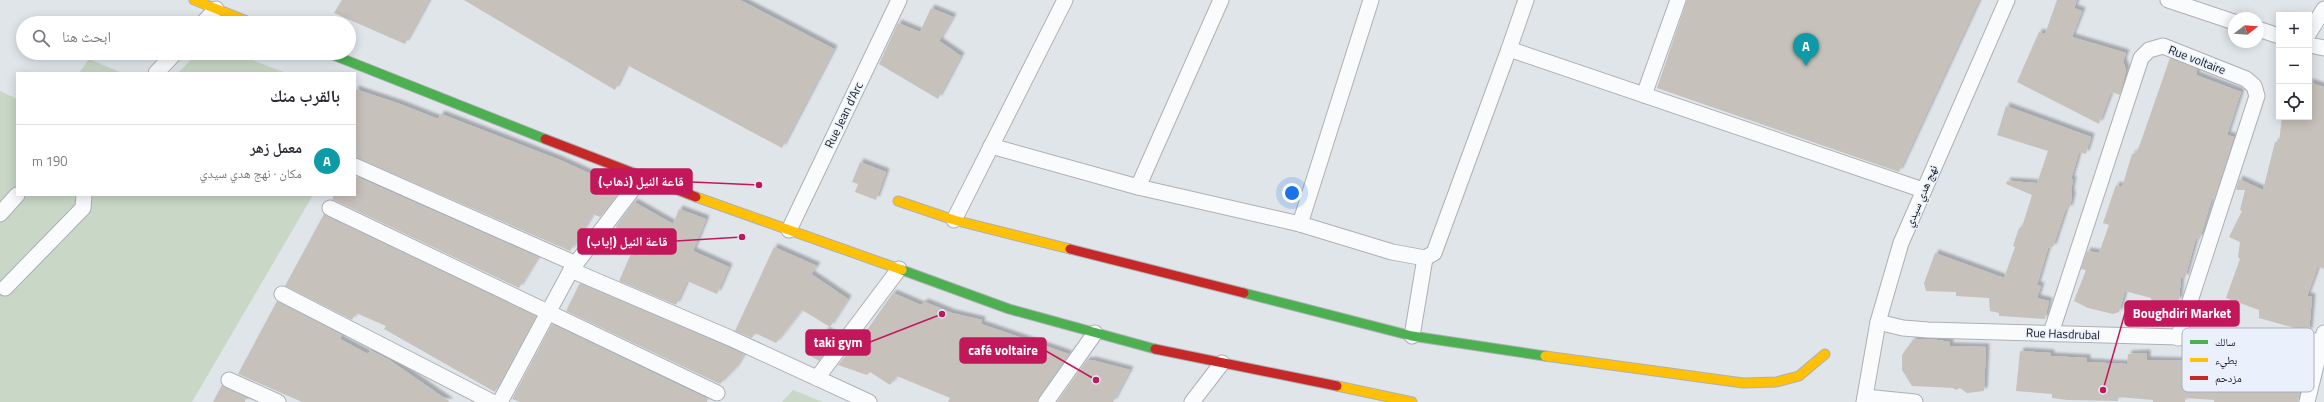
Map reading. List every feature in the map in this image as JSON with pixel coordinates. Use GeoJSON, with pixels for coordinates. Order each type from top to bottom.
{"type":"FeatureCollection","features":[{"type":"Feature","properties":{"kind":"main road"},"geometry":{"type":"LineString","coordinates":[[194,0],[234,16]]}},
{"type":"Feature","properties":{"kind":"main road"},"geometry":{"type":"LineString","coordinates":[[346,60],[642,177],[1009,309],[1138,346],[1412,402]]}},
{"type":"Feature","properties":{"kind":"main road"},"geometry":{"type":"LineString","coordinates":[[898,201],[954,220],[1412,336],[1562,359],[1743,383],[1776,382],[1799,376],[1825,354]]}},
{"type":"Feature","properties":{"kind":"street","name":"Rue Jean d'Arc"},"geometry":{"type":"LineString","coordinates":[[789,230],[898,0]]}},
{"type":"Feature","properties":{"kind":"street"},"geometry":{"type":"LineString","coordinates":[[954,220],[1065,0]]}},
{"type":"Feature","properties":{"kind":"street"},"geometry":{"type":"LineString","coordinates":[[1138,187],[1221,0]]}},
{"type":"Feature","properties":{"kind":"street"},"geometry":{"type":"LineString","coordinates":[[1300,224],[1371,0]]}},
{"type":"Feature","properties":{"kind":"street"},"geometry":{"type":"LineString","coordinates":[[992,146],[1138,187],[1300,224],[1392,252],[1425,258],[1434,253],[1526,0]]}},
{"type":"Feature","properties":{"kind":"street"},"geometry":{"type":"LineString","coordinates":[[1644,95],[1678,0]]}},
{"type":"Feature","properties":{"kind":"street","name":"نهج هدي سيدي"},"geometry":{"type":"LineString","coordinates":[[1864,399],[1878,322],[1901,243],[2007,0]]}},
{"type":"Feature","properties":{"kind":"street"},"geometry":{"type":"LineString","coordinates":[[2168,0],[2228,20]]}},
{"type":"Feature","properties":{"kind":"street"},"geometry":{"type":"LineString","coordinates":[[210,16],[216,9]]}},
{"type":"Feature","properties":{"kind":"street"},"geometry":{"type":"LineString","coordinates":[[2312,28],[2324,9]]}},
{"type":"Feature","properties":{"kind":"street"},"geometry":{"type":"LineString","coordinates":[[2264,31],[2276,35]]}},
{"type":"Feature","properties":{"kind":"street","name":"Rue voltaire"},"geometry":{"type":"LineString","coordinates":[[2051,333],[2141,58],[2149,50],[2163,46],[2246,79],[2254,86],[2257,96],[2178,338]]}},
{"type":"Feature","properties":{"kind":"street"},"geometry":{"type":"LineString","coordinates":[[2312,46],[2324,48]]}},
{"type":"Feature","properties":{"kind":"street"},"geometry":{"type":"LineString","coordinates":[[1509,49],[1923,190]]}},
{"type":"Feature","properties":{"kind":"street"},"geometry":{"type":"LineString","coordinates":[[157,72],[168,60]]}},
{"type":"Feature","properties":{"kind":"street"},"geometry":{"type":"LineString","coordinates":[[356,166],[869,402]]}},
{"type":"Feature","properties":{"kind":"street"},"geometry":{"type":"LineString","coordinates":[[500,402],[574,267],[642,177]]}},
{"type":"Feature","properties":{"kind":"street"},"geometry":{"type":"LineString","coordinates":[[0,214],[16,196]]}},
{"type":"Feature","properties":{"kind":"street"},"geometry":{"type":"LineString","coordinates":[[5,288],[83,208],[84,196]]}},
{"type":"Feature","properties":{"kind":"street"},"geometry":{"type":"LineString","coordinates":[[330,208],[717,394]]}},
{"type":"Feature","properties":{"kind":"street"},"geometry":{"type":"LineString","coordinates":[[1412,336],[1425,258]]}},
{"type":"Feature","properties":{"kind":"street"},"geometry":{"type":"LineString","coordinates":[[817,378],[898,269]]}},
{"type":"Feature","properties":{"kind":"street"},"geometry":{"type":"LineString","coordinates":[[282,294],[492,402]]}},
{"type":"Feature","properties":{"kind":"street","name":"Rue Hasdrubal"},"geometry":{"type":"LineString","coordinates":[[1878,322],[1903,328],[1928,330],[2182,338]]}},
{"type":"Feature","properties":{"kind":"street"},"geometry":{"type":"LineString","coordinates":[[1046,402],[1095,333]]}},
{"type":"Feature","properties":{"kind":"street"},"geometry":{"type":"LineString","coordinates":[[2314,374],[2323,337]]}},
{"type":"Feature","properties":{"kind":"street"},"geometry":{"type":"LineString","coordinates":[[1192,402],[1222,363]]}},
{"type":"Feature","properties":{"kind":"street"},"geometry":{"type":"LineString","coordinates":[[229,380],[278,402]]}},
{"type":"Feature","properties":{"kind":"street"},"geometry":{"type":"LineString","coordinates":[[2307,402],[2309,392]]}},
{"type":"Feature","properties":{"kind":"street"},"geometry":{"type":"LineString","coordinates":[[1864,399],[1915,402]]}},
{"type":"Feature","properties":{"kind":"green space"},"geometry":{"type":"Polygon","coordinates":[[[88,60],[91,60],[120,72],[80,72],[88,60]]]}},
{"type":"Feature","properties":{"kind":"green space"},"geometry":{"type":"Polygon","coordinates":[[[190,60],[252,60],[283,72],[179,72],[190,60]]]}},
{"type":"Feature","properties":{"kind":"green space"},"geometry":{"type":"Polygon","coordinates":[[[0,91],[16,99],[16,196],[312,196],[192,402],[0,402],[0,91]]]}},
{"type":"Feature","properties":{"kind":"green space"},"geometry":{"type":"Polygon","coordinates":[[[793,390],[823,402],[782,402],[793,390]]]}},
{"type":"Feature","properties":{"kind":"building"},"geometry":{"type":"Polygon","coordinates":[[[342,0],[429,0],[405,44],[356,23],[356,16],[341,16],[334,13],[342,0]]]}},
{"type":"Feature","properties":{"kind":"building"},"geometry":{"type":"Polygon","coordinates":[[[464,0],[740,0],[834,49],[782,148],[627,65],[615,90],[464,0]]]}},
{"type":"Feature","properties":{"kind":"building"},"geometry":{"type":"Polygon","coordinates":[[[1687,0],[1979,0],[1899,172],[1657,88],[1687,0]]]}},
{"type":"Feature","properties":{"kind":"building"},"geometry":{"type":"Polygon","coordinates":[[[2057,0],[2077,0],[2074,8],[2082,11],[2072,37],[2126,53],[2123,61],[2126,70],[2120,95],[2111,92],[2099,124],[2017,82],[2039,32],[2045,34],[2057,0]]]}},
{"type":"Feature","properties":{"kind":"building"},"geometry":{"type":"Polygon","coordinates":[[[931,8],[953,17],[939,41],[961,56],[938,99],[879,64],[898,23],[920,32],[931,8]]]}},
{"type":"Feature","properties":{"kind":"building"},"geometry":{"type":"Polygon","coordinates":[[[2170,58],[2197,69],[2196,75],[2241,92],[2227,135],[2234,137],[2217,191],[2213,199],[2212,198],[2200,239],[2196,238],[2185,278],[2181,277],[2179,300],[2170,304],[2162,303],[2152,305],[2151,298],[2125,291],[2119,312],[2113,314],[2088,308],[2074,301],[2086,270],[2081,269],[2087,251],[2099,253],[2109,225],[2103,223],[2116,185],[2122,187],[2132,154],[2135,154],[2139,147],[2170,58]]]}},
{"type":"Feature","properties":{"kind":"building"},"geometry":{"type":"Polygon","coordinates":[[[2312,83],[2324,87],[2324,269],[2318,266],[2307,296],[2312,297],[2309,328],[2295,328],[2259,318],[2259,310],[2226,298],[2240,259],[2238,257],[2240,242],[2229,237],[2242,211],[2240,210],[2245,190],[2236,190],[2239,179],[2263,190],[2275,142],[2279,142],[2282,120],[2312,120],[2312,83]]]}},
{"type":"Feature","properties":{"kind":"building"},"geometry":{"type":"Polygon","coordinates":[[[356,89],[438,119],[441,114],[560,160],[622,188],[600,217],[593,214],[570,251],[356,157],[356,89]]]}},
{"type":"Feature","properties":{"kind":"building"},"geometry":{"type":"Polygon","coordinates":[[[2006,106],[2091,137],[2086,154],[2079,152],[2071,179],[2073,180],[2071,191],[2072,198],[2069,209],[2066,208],[2053,247],[2048,248],[2037,285],[2041,286],[2037,298],[2049,301],[2045,319],[1999,316],[1999,313],[1990,311],[1989,298],[1956,296],[1956,292],[1926,291],[1924,283],[1935,253],[2004,278],[2015,247],[2013,246],[2019,228],[2022,227],[2032,195],[2006,184],[2007,181],[2037,183],[2048,151],[1997,135],[2006,106]]]}},
{"type":"Feature","properties":{"kind":"building"},"geometry":{"type":"Polygon","coordinates":[[[860,162],[886,172],[876,200],[855,192],[858,184],[852,182],[860,162]]]}},
{"type":"Feature","properties":{"kind":"building"},"geometry":{"type":"Polygon","coordinates":[[[356,176],[538,257],[519,288],[332,199],[334,196],[356,196],[356,176]]]}},
{"type":"Feature","properties":{"kind":"building"},"geometry":{"type":"Polygon","coordinates":[[[634,202],[673,224],[679,209],[706,219],[693,251],[729,267],[717,294],[687,281],[676,305],[619,281],[635,245],[619,237],[616,226],[634,202]]]}},
{"type":"Feature","properties":{"kind":"building"},"geometry":{"type":"Polygon","coordinates":[[[324,214],[536,316],[495,392],[384,329],[386,326],[356,313],[352,320],[285,286],[324,214]]]}},
{"type":"Feature","properties":{"kind":"building"},"geometry":{"type":"Polygon","coordinates":[[[774,247],[817,266],[811,274],[848,299],[830,327],[802,310],[776,343],[755,333],[752,338],[735,331],[774,247]]]}},
{"type":"Feature","properties":{"kind":"building"},"geometry":{"type":"Polygon","coordinates":[[[580,283],[744,354],[735,369],[720,384],[566,311],[580,283]]]}},
{"type":"Feature","properties":{"kind":"building"},"geometry":{"type":"Polygon","coordinates":[[[893,293],[921,305],[925,302],[952,313],[982,320],[981,324],[1069,354],[1037,402],[948,402],[950,398],[897,376],[890,385],[870,372],[867,375],[838,365],[863,336],[893,293]]]}},
{"type":"Feature","properties":{"kind":"building"},"geometry":{"type":"Polygon","coordinates":[[[277,301],[342,335],[340,339],[368,354],[370,350],[388,359],[450,402],[302,402],[238,374],[277,301]]]}},
{"type":"Feature","properties":{"kind":"building"},"geometry":{"type":"Polygon","coordinates":[[[552,324],[708,399],[707,402],[520,402],[512,399],[552,324]]]}},
{"type":"Feature","properties":{"kind":"building"},"geometry":{"type":"Polygon","coordinates":[[[826,330],[836,337],[819,361],[809,355],[826,330]]]}},
{"type":"Feature","properties":{"kind":"building"},"geometry":{"type":"Polygon","coordinates":[[[1931,339],[1950,342],[1950,346],[1986,347],[1984,391],[1967,393],[1960,388],[1956,390],[1953,388],[1912,386],[1902,370],[1902,355],[1913,340],[1931,339]]]}},
{"type":"Feature","properties":{"kind":"building"},"geometry":{"type":"Polygon","coordinates":[[[2020,351],[2051,353],[2051,356],[2087,358],[2087,362],[2127,364],[2128,354],[2147,353],[2147,360],[2182,361],[2182,392],[2300,392],[2298,402],[2214,402],[2214,400],[2185,398],[2185,402],[2153,402],[2153,400],[2118,397],[2118,401],[2067,400],[2052,398],[2052,394],[2016,391],[2020,351]]]}},
{"type":"Feature","properties":{"kind":"building"},"geometry":{"type":"Polygon","coordinates":[[[1087,360],[1130,370],[1113,402],[1057,402],[1087,360]]]}},
{"type":"Feature","properties":{"kind":"building"},"geometry":{"type":"Polygon","coordinates":[[[222,385],[246,397],[245,402],[213,402],[222,385]]]}},
{"type":"Feature","properties":{"kind":"traffic: fast"},"geometry":{"type":"LineString","coordinates":[[346,60],[545,139]]}},
{"type":"Feature","properties":{"kind":"traffic: fast"},"geometry":{"type":"LineString","coordinates":[[902,270],[1009,309],[1155,349]]}},
{"type":"Feature","properties":{"kind":"traffic: fast"},"geometry":{"type":"LineString","coordinates":[[1244,293],[1412,336],[1545,356]]}},
{"type":"Feature","properties":{"kind":"traffic: slow"},"geometry":{"type":"LineString","coordinates":[[194,0],[234,16]]}},
{"type":"Feature","properties":{"kind":"traffic: slow"},"geometry":{"type":"LineString","coordinates":[[696,197],[902,270]]}},
{"type":"Feature","properties":{"kind":"traffic: slow"},"geometry":{"type":"LineString","coordinates":[[898,201],[954,220],[1070,249]]}},
{"type":"Feature","properties":{"kind":"traffic: slow"},"geometry":{"type":"LineString","coordinates":[[1545,356],[1743,383],[1776,382],[1799,376],[1825,354]]}},
{"type":"Feature","properties":{"kind":"traffic: slow"},"geometry":{"type":"LineString","coordinates":[[1337,386],[1412,402]]}},
{"type":"Feature","properties":{"kind":"traffic: jam"},"geometry":{"type":"LineString","coordinates":[[545,139],[696,197]]}},
{"type":"Feature","properties":{"kind":"traffic: jam"},"geometry":{"type":"LineString","coordinates":[[1070,249],[1244,293]]}},
{"type":"Feature","properties":{"kind":"traffic: jam"},"geometry":{"type":"LineString","coordinates":[[1155,349],[1337,386]]}},
{"type":"Feature","properties":{"kind":"place","name":"معمل زهر"},"geometry":{"type":"Point","coordinates":[1806,66]}},
{"type":"Feature","properties":{"kind":"place","name":"قاعة النيل (ذهاب)"},"geometry":{"type":"Point","coordinates":[759,185]}},
{"type":"Feature","properties":{"kind":"place","name":"قاعة النيل (إياب)"},"geometry":{"type":"Point","coordinates":[742,237]}},
{"type":"Feature","properties":{"kind":"place","name":"taki gym"},"geometry":{"type":"Point","coordinates":[942,314]}},
{"type":"Feature","properties":{"kind":"place","name":"café voltaire"},"geometry":{"type":"Point","coordinates":[1096,380]}},
{"type":"Feature","properties":{"kind":"place","name":"Boughdiri Market"},"geometry":{"type":"Point","coordinates":[2103,390]}}]}
